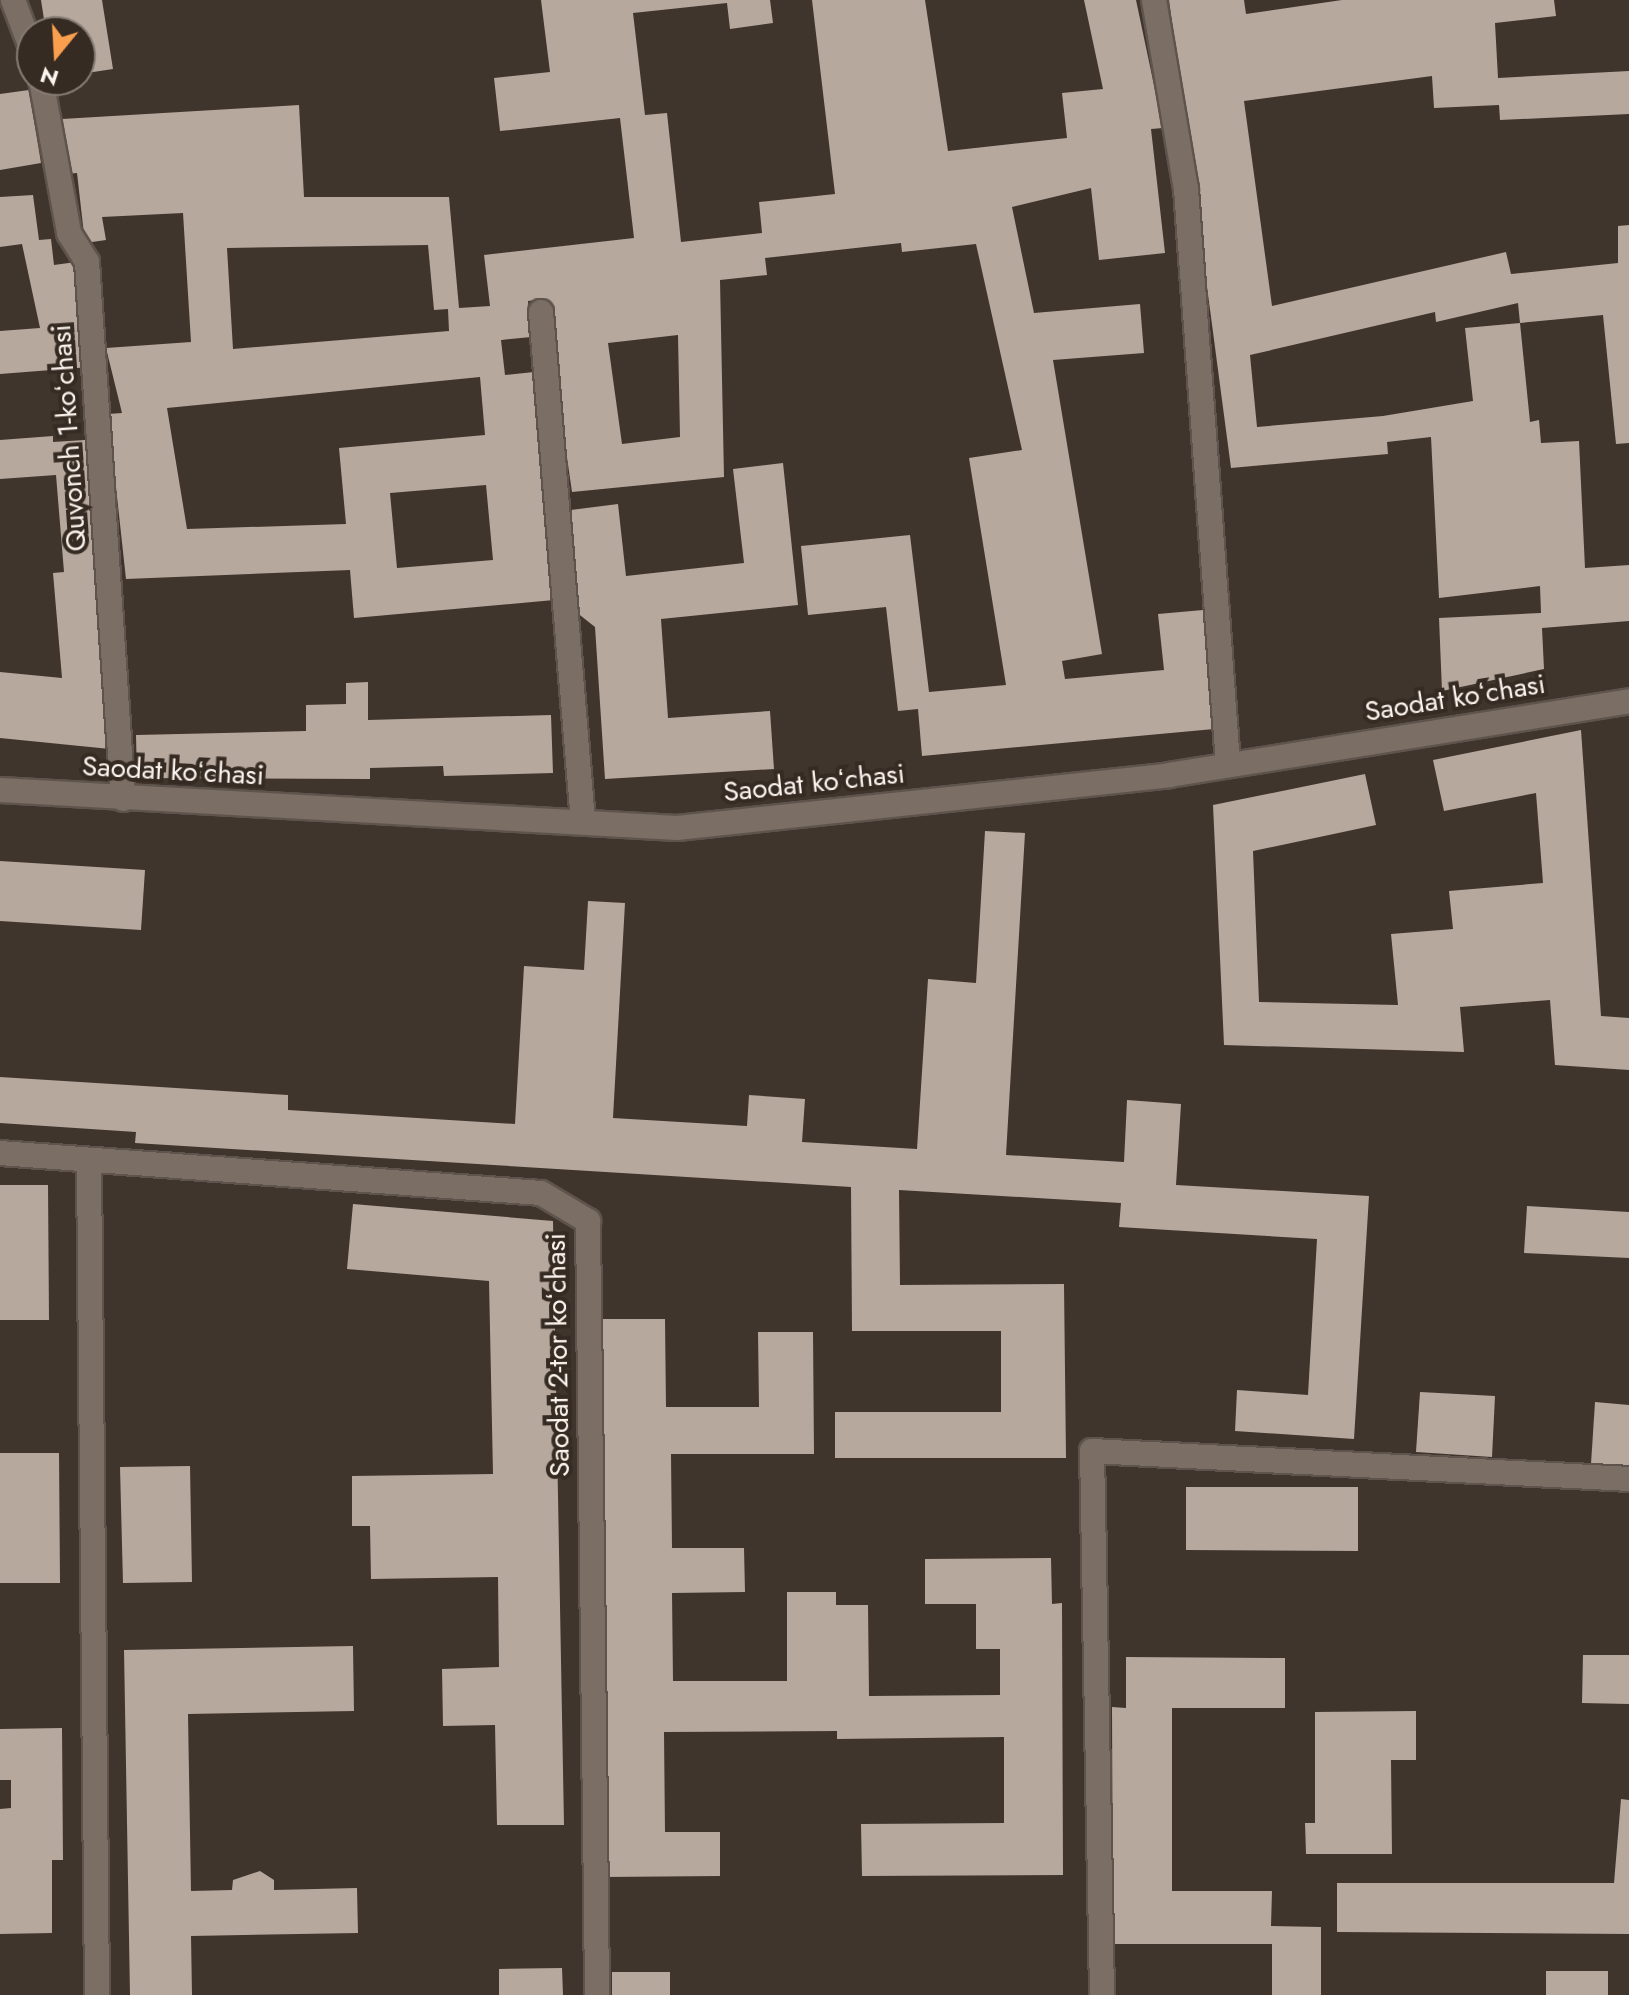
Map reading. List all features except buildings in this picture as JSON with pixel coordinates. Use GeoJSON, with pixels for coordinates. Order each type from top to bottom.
{"type":"FeatureCollection","features":[{"type":"Feature","properties":{"kind":"street"},"geometry":{"type":"LineString","coordinates":[[1154,0],[1186,189],[1228,763]]}},
{"type":"Feature","properties":{"kind":"street","name":"Quvonch 1-koʻchasi"},"geometry":{"type":"LineString","coordinates":[[44,96],[69,233],[87,262],[123,799]]}},
{"type":"Feature","properties":{"kind":"street"},"geometry":{"type":"LineString","coordinates":[[541,312],[583,822]]}},
{"type":"Feature","properties":{"kind":"street","name":"Saodat koʻchasi"},"geometry":{"type":"LineString","coordinates":[[0,790],[677,828],[1228,763],[1629,701]]}},
{"type":"Feature","properties":{"kind":"street"},"geometry":{"type":"LineString","coordinates":[[0,1153],[89,1162],[97,1995]]}},
{"type":"Feature","properties":{"kind":"street","name":"Saodat 2-tor koʻchasi"},"geometry":{"type":"LineString","coordinates":[[89,1162],[541,1193],[588,1221],[597,1995]]}},
{"type":"Feature","properties":{"kind":"street"},"geometry":{"type":"LineString","coordinates":[[1102,1995],[1092,1451],[1629,1479]]}}]}
